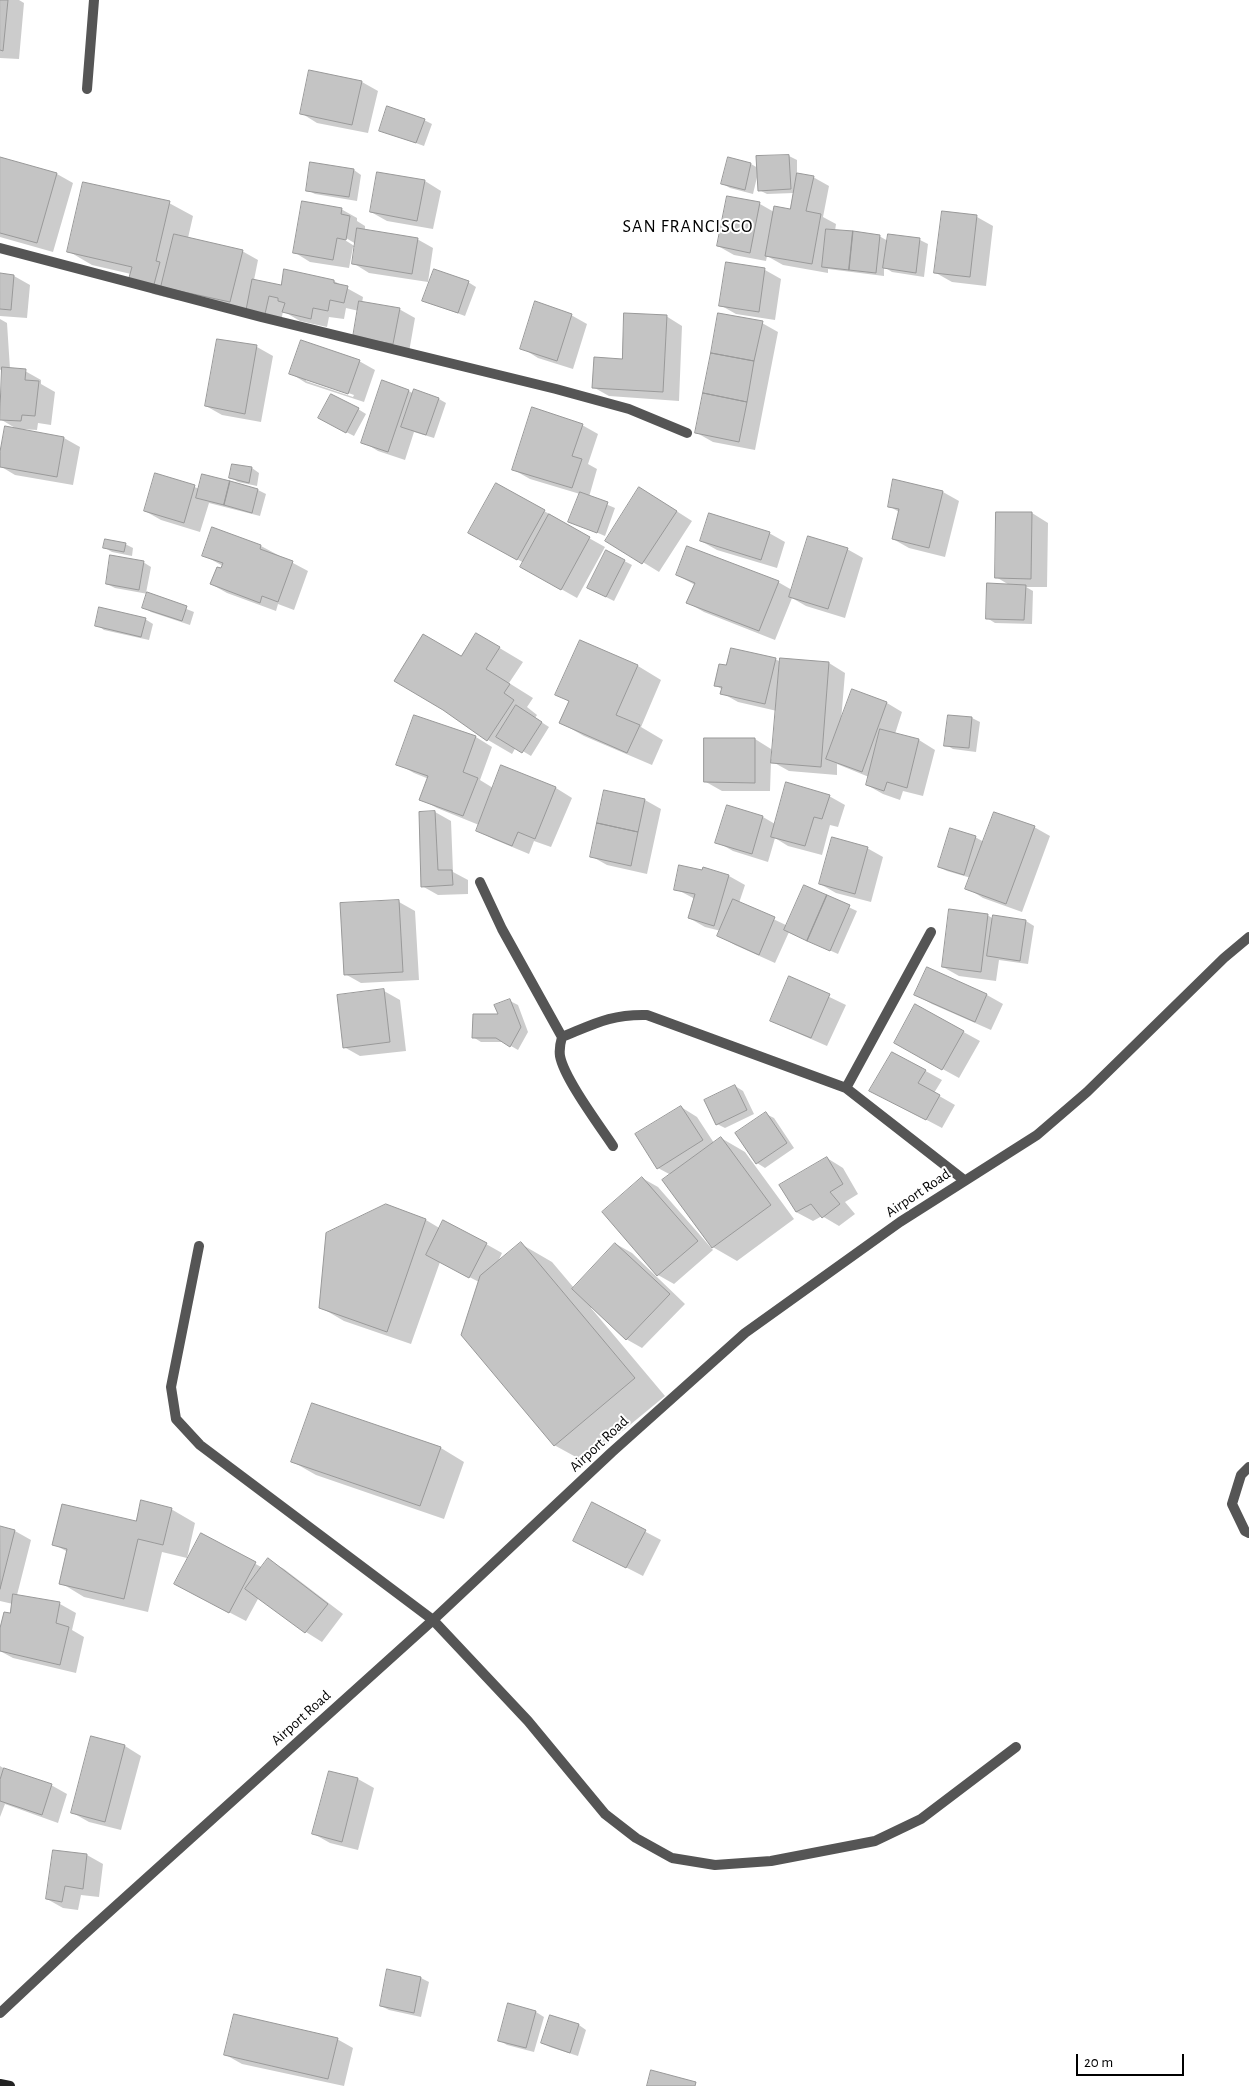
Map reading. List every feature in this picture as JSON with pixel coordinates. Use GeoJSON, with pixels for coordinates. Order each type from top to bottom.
{"type":"FeatureCollection","features":[{"type":"Feature","properties":{"kind":"street"},"geometry":{"type":"LineString","coordinates":[[87,89],[94,0]]}},
{"type":"Feature","properties":{"kind":"street"},"geometry":{"type":"LineString","coordinates":[[0,248],[261,317],[556,389],[629,409],[687,432]]}},
{"type":"Feature","properties":{"kind":"street"},"geometry":{"type":"LineString","coordinates":[[480,882],[502,929],[562,1037],[559,1048],[560,1058],[569,1079],[613,1146]]}},
{"type":"Feature","properties":{"kind":"street"},"geometry":{"type":"LineString","coordinates":[[846,1088],[931,932]]}},
{"type":"Feature","properties":{"kind":"street","name":"Airport Road"},"geometry":{"type":"LineString","coordinates":[[0,2013],[85,1933],[433,1620],[612,1452],[745,1333],[900,1222],[1036,1135],[1088,1092],[1224,958],[1249,937]]}},
{"type":"Feature","properties":{"kind":"street"},"geometry":{"type":"LineString","coordinates":[[562,1037],[610,1017],[647,1015],[846,1088],[964,1180]]}},
{"type":"Feature","properties":{"kind":"street"},"geometry":{"type":"LineString","coordinates":[[199,1246],[171,1387],[176,1418],[200,1444],[433,1620],[528,1721],[605,1814],[636,1838],[672,1858],[715,1865],[771,1861],[875,1841],[921,1819],[1016,1747]]}},
{"type":"Feature","properties":{"kind":"street"},"geometry":{"type":"LineString","coordinates":[[1249,1467],[1241,1475],[1232,1504],[1245,1531],[1249,1532]]}},
{"type":"Feature","properties":{"kind":"street"},"geometry":{"type":"LineString","coordinates":[[0,2084],[10,2086]]}},
{"type":"Feature","properties":{"kind":"building"},"geometry":{"type":"Polygon","coordinates":[[[0,0],[8,0],[3,51],[0,50],[0,0]]]}},
{"type":"Feature","properties":{"kind":"building"},"geometry":{"type":"Polygon","coordinates":[[[309,70],[362,81],[352,125],[300,114],[309,70]]]}},
{"type":"Feature","properties":{"kind":"building"},"geometry":{"type":"Polygon","coordinates":[[[387,106],[425,119],[416,143],[379,131],[387,106]]]}},
{"type":"Feature","properties":{"kind":"building"},"geometry":{"type":"Polygon","coordinates":[[[789,155],[791,189],[758,191],[756,156],[789,155]]]}},
{"type":"Feature","properties":{"kind":"building"},"geometry":{"type":"Polygon","coordinates":[[[0,157],[57,173],[37,243],[0,233],[0,157]]]}},
{"type":"Feature","properties":{"kind":"building"},"geometry":{"type":"Polygon","coordinates":[[[728,157],[751,163],[745,190],[721,184],[728,157]]]}},
{"type":"Feature","properties":{"kind":"building"},"geometry":{"type":"Polygon","coordinates":[[[310,162],[354,169],[349,197],[306,191],[310,162]]]}},
{"type":"Feature","properties":{"kind":"building"},"geometry":{"type":"Polygon","coordinates":[[[377,172],[425,180],[417,221],[370,212],[377,172]]]}},
{"type":"Feature","properties":{"kind":"building"},"geometry":{"type":"Polygon","coordinates":[[[797,173],[814,176],[806,211],[821,214],[812,264],[765,256],[774,206],[790,209],[797,173]]]}},
{"type":"Feature","properties":{"kind":"building"},"geometry":{"type":"Polygon","coordinates":[[[83,182],[170,201],[156,261],[160,262],[153,288],[128,281],[132,267],[67,252],[83,182]]]}},
{"type":"Feature","properties":{"kind":"building"},"geometry":{"type":"Polygon","coordinates":[[[727,196],[760,202],[750,253],[717,246],[727,196]]]}},
{"type":"Feature","properties":{"kind":"building"},"geometry":{"type":"Polygon","coordinates":[[[302,201],[342,208],[341,214],[350,216],[346,240],[337,238],[333,260],[293,253],[302,201]]]}},
{"type":"Feature","properties":{"kind":"building"},"geometry":{"type":"Polygon","coordinates":[[[942,211],[977,215],[970,277],[934,273],[942,211]]]}},
{"type":"Feature","properties":{"kind":"building"},"geometry":{"type":"Polygon","coordinates":[[[357,228],[418,238],[412,274],[352,264],[357,228]]]}},
{"type":"Feature","properties":{"kind":"building"},"geometry":{"type":"Polygon","coordinates":[[[826,229],[853,231],[849,270],[822,267],[826,229]]]}},
{"type":"Feature","properties":{"kind":"building"},"geometry":{"type":"Polygon","coordinates":[[[853,231],[880,235],[876,273],[849,270],[853,231]]]}},
{"type":"Feature","properties":{"kind":"building"},"geometry":{"type":"Polygon","coordinates":[[[174,234],[243,250],[230,302],[161,287],[174,234]]]}},
{"type":"Feature","properties":{"kind":"building"},"geometry":{"type":"Polygon","coordinates":[[[888,234],[920,238],[916,273],[883,268],[888,234]]]}},
{"type":"Feature","properties":{"kind":"building"},"geometry":{"type":"Polygon","coordinates":[[[726,262],[765,268],[759,312],[719,306],[726,262]]]}},
{"type":"Feature","properties":{"kind":"building"},"geometry":{"type":"Polygon","coordinates":[[[284,269],[334,280],[334,283],[348,286],[344,303],[330,300],[328,311],[313,308],[311,319],[282,312],[285,303],[278,301],[278,298],[269,296],[265,314],[246,310],[252,279],[281,285],[284,269]]]}},
{"type":"Feature","properties":{"kind":"building"},"geometry":{"type":"Polygon","coordinates":[[[434,269],[469,281],[458,313],[422,301],[434,269]]]}},
{"type":"Feature","properties":{"kind":"building"},"geometry":{"type":"Polygon","coordinates":[[[0,273],[14,275],[11,310],[0,309],[0,273]]]}},
{"type":"Feature","properties":{"kind":"building"},"geometry":{"type":"Polygon","coordinates":[[[359,301],[400,308],[393,344],[353,337],[359,301]]]}},
{"type":"Feature","properties":{"kind":"building"},"geometry":{"type":"Polygon","coordinates":[[[535,301],[572,314],[557,361],[520,349],[535,301]]]}},
{"type":"Feature","properties":{"kind":"building"},"geometry":{"type":"Polygon","coordinates":[[[624,313],[667,315],[663,392],[592,388],[594,357],[622,359],[624,313]]]}},
{"type":"Feature","properties":{"kind":"building"},"geometry":{"type":"Polygon","coordinates":[[[718,313],[763,321],[754,361],[711,353],[718,313]]]}},
{"type":"Feature","properties":{"kind":"building"},"geometry":{"type":"Polygon","coordinates":[[[217,339],[257,345],[245,414],[205,406],[217,339]]]}},
{"type":"Feature","properties":{"kind":"building"},"geometry":{"type":"Polygon","coordinates":[[[301,340],[360,360],[348,394],[289,374],[301,340]]]}},
{"type":"Feature","properties":{"kind":"building"},"geometry":{"type":"Polygon","coordinates":[[[711,353],[754,361],[747,402],[703,393],[711,353]]]}},
{"type":"Feature","properties":{"kind":"building"},"geometry":{"type":"Polygon","coordinates":[[[2,367],[26,369],[25,380],[39,381],[35,416],[22,415],[21,421],[0,420],[2,367]]]}},
{"type":"Feature","properties":{"kind":"building"},"geometry":{"type":"Polygon","coordinates":[[[382,380],[409,390],[388,452],[361,443],[382,380]]]}},
{"type":"Feature","properties":{"kind":"building"},"geometry":{"type":"Polygon","coordinates":[[[414,389],[439,398],[426,435],[401,427],[414,389]]]}},
{"type":"Feature","properties":{"kind":"building"},"geometry":{"type":"Polygon","coordinates":[[[703,393],[747,402],[739,442],[695,433],[703,393]]]}},
{"type":"Feature","properties":{"kind":"building"},"geometry":{"type":"Polygon","coordinates":[[[331,394],[359,408],[346,433],[318,418],[331,394]]]}},
{"type":"Feature","properties":{"kind":"building"},"geometry":{"type":"Polygon","coordinates":[[[532,407],[583,424],[572,456],[582,459],[572,488],[512,470],[532,407]]]}},
{"type":"Feature","properties":{"kind":"building"},"geometry":{"type":"Polygon","coordinates":[[[5,426],[64,437],[57,477],[0,467],[0,452],[5,426]]]}},
{"type":"Feature","properties":{"kind":"building"},"geometry":{"type":"Polygon","coordinates":[[[232,464],[252,467],[249,483],[229,478],[232,464]]]}},
{"type":"Feature","properties":{"kind":"building"},"geometry":{"type":"Polygon","coordinates":[[[155,473],[195,485],[184,523],[144,511],[155,473]]]}},
{"type":"Feature","properties":{"kind":"building"},"geometry":{"type":"Polygon","coordinates":[[[202,474],[230,481],[224,505],[196,498],[202,474]]]}},
{"type":"Feature","properties":{"kind":"building"},"geometry":{"type":"Polygon","coordinates":[[[893,479],[943,491],[929,548],[892,539],[899,509],[888,507],[893,479]]]}},
{"type":"Feature","properties":{"kind":"building"},"geometry":{"type":"Polygon","coordinates":[[[230,481],[258,489],[252,513],[224,505],[230,481]]]}},
{"type":"Feature","properties":{"kind":"building"},"geometry":{"type":"Polygon","coordinates":[[[496,483],[545,510],[517,560],[468,533],[496,483]]]}},
{"type":"Feature","properties":{"kind":"building"},"geometry":{"type":"Polygon","coordinates":[[[639,487],[677,511],[642,564],[605,541],[639,487]]]}},
{"type":"Feature","properties":{"kind":"building"},"geometry":{"type":"Polygon","coordinates":[[[580,492],[608,502],[597,533],[568,522],[580,492]]]}},
{"type":"Feature","properties":{"kind":"building"},"geometry":{"type":"Polygon","coordinates":[[[996,512],[1032,512],[1031,579],[995,578],[996,512]]]}},
{"type":"Feature","properties":{"kind":"building"},"geometry":{"type":"Polygon","coordinates":[[[709,513],[770,532],[761,560],[700,541],[709,513]]]}},
{"type":"Feature","properties":{"kind":"building"},"geometry":{"type":"Polygon","coordinates":[[[549,514],[590,537],[561,590],[520,567],[549,514]]]}},
{"type":"Feature","properties":{"kind":"building"},"geometry":{"type":"Polygon","coordinates":[[[212,527],[261,545],[260,549],[293,561],[278,602],[262,596],[260,603],[210,584],[217,567],[221,568],[223,563],[202,556],[212,527]]]}},
{"type":"Feature","properties":{"kind":"building"},"geometry":{"type":"Polygon","coordinates":[[[808,536],[848,548],[828,609],[789,597],[808,536]]]}},
{"type":"Feature","properties":{"kind":"building"},"geometry":{"type":"Polygon","coordinates":[[[105,539],[126,543],[124,552],[103,548],[105,539]]]}},
{"type":"Feature","properties":{"kind":"building"},"geometry":{"type":"Polygon","coordinates":[[[687,546],[779,581],[759,631],[686,603],[695,583],[676,575],[687,546]]]}},
{"type":"Feature","properties":{"kind":"building"},"geometry":{"type":"Polygon","coordinates":[[[606,550],[625,560],[606,597],[587,588],[606,550]]]}},
{"type":"Feature","properties":{"kind":"building"},"geometry":{"type":"Polygon","coordinates":[[[110,555],[144,561],[139,590],[106,584],[110,555]]]}},
{"type":"Feature","properties":{"kind":"building"},"geometry":{"type":"Polygon","coordinates":[[[987,583],[1026,585],[1024,620],[986,619],[987,583]]]}},
{"type":"Feature","properties":{"kind":"building"},"geometry":{"type":"Polygon","coordinates":[[[147,592],[187,606],[182,621],[142,608],[147,592]]]}},
{"type":"Feature","properties":{"kind":"building"},"geometry":{"type":"Polygon","coordinates":[[[99,607],[146,618],[141,637],[95,626],[99,607]]]}},
{"type":"Feature","properties":{"kind":"building"},"geometry":{"type":"Polygon","coordinates":[[[476,633],[500,647],[486,669],[510,684],[504,693],[514,700],[487,741],[443,710],[394,681],[423,634],[461,656],[476,633]]]}},
{"type":"Feature","properties":{"kind":"building"},"geometry":{"type":"Polygon","coordinates":[[[580,640],[638,665],[616,715],[640,725],[627,753],[559,723],[569,701],[555,695],[580,640]]]}},
{"type":"Feature","properties":{"kind":"building"},"geometry":{"type":"Polygon","coordinates":[[[731,648],[776,658],[765,704],[720,694],[722,687],[714,686],[719,664],[726,665],[731,648]]]}},
{"type":"Feature","properties":{"kind":"building"},"geometry":{"type":"Polygon","coordinates":[[[780,658],[829,662],[821,767],[771,763],[780,658]]]}},
{"type":"Feature","properties":{"kind":"building"},"geometry":{"type":"Polygon","coordinates":[[[852,689],[887,702],[862,772],[826,759],[852,689]]]}},
{"type":"Feature","properties":{"kind":"building"},"geometry":{"type":"Polygon","coordinates":[[[516,705],[542,722],[522,753],[496,737],[516,705]]]}},
{"type":"Feature","properties":{"kind":"building"},"geometry":{"type":"Polygon","coordinates":[[[414,715],[476,736],[463,772],[478,778],[463,816],[419,800],[428,776],[396,765],[414,715]]]}},
{"type":"Feature","properties":{"kind":"building"},"geometry":{"type":"Polygon","coordinates":[[[948,715],[972,717],[969,748],[944,746],[948,715]]]}},
{"type":"Feature","properties":{"kind":"building"},"geometry":{"type":"Polygon","coordinates":[[[880,729],[919,739],[907,788],[887,782],[884,791],[866,785],[880,729]]]}},
{"type":"Feature","properties":{"kind":"building"},"geometry":{"type":"Polygon","coordinates":[[[704,738],[755,738],[755,783],[704,782],[704,738]]]}},
{"type":"Feature","properties":{"kind":"building"},"geometry":{"type":"Polygon","coordinates":[[[501,765],[556,787],[535,839],[518,832],[512,846],[476,831],[501,765]]]}},
{"type":"Feature","properties":{"kind":"building"},"geometry":{"type":"Polygon","coordinates":[[[786,782],[830,795],[822,819],[814,817],[805,846],[771,837],[786,782]]]}},
{"type":"Feature","properties":{"kind":"building"},"geometry":{"type":"Polygon","coordinates":[[[604,790],[645,799],[638,832],[597,823],[604,790]]]}},
{"type":"Feature","properties":{"kind":"building"},"geometry":{"type":"Polygon","coordinates":[[[727,805],[763,816],[752,854],[715,843],[727,805]]]}},
{"type":"Feature","properties":{"kind":"building"},"geometry":{"type":"Polygon","coordinates":[[[435,811],[438,870],[452,870],[453,885],[421,887],[419,812],[435,811]]]}},
{"type":"Feature","properties":{"kind":"building"},"geometry":{"type":"Polygon","coordinates":[[[994,812],[1035,826],[1006,904],[965,889],[994,812]]]}},
{"type":"Feature","properties":{"kind":"building"},"geometry":{"type":"Polygon","coordinates":[[[597,823],[638,832],[631,866],[590,857],[597,823]]]}},
{"type":"Feature","properties":{"kind":"building"},"geometry":{"type":"Polygon","coordinates":[[[950,828],[976,836],[964,875],[938,867],[950,828]]]}},
{"type":"Feature","properties":{"kind":"building"},"geometry":{"type":"Polygon","coordinates":[[[832,837],[868,847],[855,894],[819,884],[832,837]]]}},
{"type":"Feature","properties":{"kind":"building"},"geometry":{"type":"Polygon","coordinates":[[[679,865],[702,870],[703,867],[729,875],[714,926],[688,918],[695,894],[674,890],[679,865]]]}},
{"type":"Feature","properties":{"kind":"building"},"geometry":{"type":"Polygon","coordinates":[[[804,885],[827,895],[807,941],[784,930],[804,885]]]}},
{"type":"Feature","properties":{"kind":"building"},"geometry":{"type":"Polygon","coordinates":[[[827,895],[850,905],[830,951],[807,941],[827,895]]]}},
{"type":"Feature","properties":{"kind":"building"},"geometry":{"type":"Polygon","coordinates":[[[733,899],[775,917],[759,955],[717,936],[733,899]]]}},
{"type":"Feature","properties":{"kind":"building"},"geometry":{"type":"Polygon","coordinates":[[[399,900],[403,972],[344,975],[340,903],[399,900]]]}},
{"type":"Feature","properties":{"kind":"building"},"geometry":{"type":"Polygon","coordinates":[[[949,909],[988,914],[981,972],[942,967],[949,909]]]}},
{"type":"Feature","properties":{"kind":"building"},"geometry":{"type":"Polygon","coordinates":[[[993,915],[1026,920],[1020,961],[987,956],[993,915]]]}},
{"type":"Feature","properties":{"kind":"building"},"geometry":{"type":"Polygon","coordinates":[[[927,967],[987,994],[975,1022],[914,995],[927,967]]]}},
{"type":"Feature","properties":{"kind":"building"},"geometry":{"type":"Polygon","coordinates":[[[789,976],[830,994],[811,1038],[770,1021],[789,976]]]}},
{"type":"Feature","properties":{"kind":"building"},"geometry":{"type":"Polygon","coordinates":[[[384,989],[390,1042],[343,1048],[337,995],[384,989]]]}},
{"type":"Feature","properties":{"kind":"building"},"geometry":{"type":"Polygon","coordinates":[[[510,999],[521,1027],[510,1047],[496,1038],[472,1038],[473,1014],[498,1014],[494,1005],[510,999]]]}},
{"type":"Feature","properties":{"kind":"building"},"geometry":{"type":"Polygon","coordinates":[[[915,1004],[964,1031],[942,1070],[894,1043],[915,1004]]]}},
{"type":"Feature","properties":{"kind":"building"},"geometry":{"type":"Polygon","coordinates":[[[892,1052],[926,1070],[918,1083],[940,1095],[926,1120],[869,1091],[892,1052]]]}},
{"type":"Feature","properties":{"kind":"building"},"geometry":{"type":"Polygon","coordinates":[[[735,1085],[747,1110],[716,1125],[704,1100],[735,1085]]]}},
{"type":"Feature","properties":{"kind":"building"},"geometry":{"type":"Polygon","coordinates":[[[681,1106],[703,1140],[657,1169],[635,1134],[681,1106]]]}},
{"type":"Feature","properties":{"kind":"building"},"geometry":{"type":"Polygon","coordinates":[[[766,1112],[787,1143],[756,1164],[735,1133],[766,1112]]]}},
{"type":"Feature","properties":{"kind":"building"},"geometry":{"type":"Polygon","coordinates":[[[721,1137],[771,1205],[712,1248],[662,1180],[721,1137]]]}},
{"type":"Feature","properties":{"kind":"building"},"geometry":{"type":"Polygon","coordinates":[[[827,1157],[843,1184],[830,1192],[840,1204],[822,1218],[811,1204],[796,1212],[779,1185],[827,1157]]]}},
{"type":"Feature","properties":{"kind":"building"},"geometry":{"type":"Polygon","coordinates":[[[642,1177],[698,1241],[657,1276],[602,1212],[642,1177]]]}},
{"type":"Feature","properties":{"kind":"building"},"geometry":{"type":"Polygon","coordinates":[[[386,1204],[426,1219],[387,1332],[319,1308],[326,1233],[386,1204]]]}},
{"type":"Feature","properties":{"kind":"building"},"geometry":{"type":"Polygon","coordinates":[[[443,1220],[487,1243],[469,1278],[426,1255],[443,1220]]]}},
{"type":"Feature","properties":{"kind":"building"},"geometry":{"type":"Polygon","coordinates":[[[521,1242],[635,1378],[554,1446],[461,1335],[480,1276],[521,1242]]]}},
{"type":"Feature","properties":{"kind":"building"},"geometry":{"type":"Polygon","coordinates":[[[615,1243],[670,1294],[626,1340],[572,1289],[615,1243]]]}},
{"type":"Feature","properties":{"kind":"building"},"geometry":{"type":"Polygon","coordinates":[[[312,1403],[441,1447],[420,1506],[291,1462],[312,1403]]]}},
{"type":"Feature","properties":{"kind":"building"},"geometry":{"type":"Polygon","coordinates":[[[141,1500],[172,1508],[163,1545],[138,1539],[124,1599],[59,1584],[67,1549],[52,1545],[62,1504],[136,1521],[141,1500]]]}},
{"type":"Feature","properties":{"kind":"building"},"geometry":{"type":"Polygon","coordinates":[[[592,1502],[646,1530],[626,1568],[573,1541],[592,1502]]]}},
{"type":"Feature","properties":{"kind":"building"},"geometry":{"type":"Polygon","coordinates":[[[0,1526],[15,1530],[0,1589],[0,1526]]]}},
{"type":"Feature","properties":{"kind":"building"},"geometry":{"type":"Polygon","coordinates":[[[201,1533],[256,1562],[229,1613],[174,1584],[201,1533]]]}},
{"type":"Feature","properties":{"kind":"building"},"geometry":{"type":"Polygon","coordinates":[[[268,1558],[328,1604],[305,1633],[245,1589],[268,1558]]]}},
{"type":"Feature","properties":{"kind":"building"},"geometry":{"type":"Polygon","coordinates":[[[13,1594],[60,1602],[56,1623],[69,1627],[60,1665],[0,1651],[0,1628],[4,1612],[10,1613],[13,1594]]]}},
{"type":"Feature","properties":{"kind":"building"},"geometry":{"type":"Polygon","coordinates":[[[91,1736],[125,1745],[105,1822],[71,1813],[91,1736]]]}},
{"type":"Feature","properties":{"kind":"building"},"geometry":{"type":"Polygon","coordinates":[[[4,1768],[52,1784],[42,1815],[0,1801],[0,1780],[4,1768]]]}},
{"type":"Feature","properties":{"kind":"building"},"geometry":{"type":"Polygon","coordinates":[[[329,1771],[358,1778],[342,1842],[312,1834],[329,1771]]]}},
{"type":"Feature","properties":{"kind":"building"},"geometry":{"type":"Polygon","coordinates":[[[53,1850],[87,1854],[83,1889],[65,1886],[62,1902],[46,1899],[53,1850]]]}},
{"type":"Feature","properties":{"kind":"building"},"geometry":{"type":"Polygon","coordinates":[[[387,1969],[421,1977],[414,2013],[380,2006],[387,1969]]]}},
{"type":"Feature","properties":{"kind":"building"},"geometry":{"type":"Polygon","coordinates":[[[508,2003],[536,2011],[526,2048],[498,2041],[508,2003]]]}},
{"type":"Feature","properties":{"kind":"building"},"geometry":{"type":"Polygon","coordinates":[[[234,2014],[338,2038],[328,2079],[224,2055],[234,2014]]]}},
{"type":"Feature","properties":{"kind":"building"},"geometry":{"type":"Polygon","coordinates":[[[550,2015],[579,2024],[570,2053],[541,2043],[550,2015]]]}},
{"type":"Feature","properties":{"kind":"building"},"geometry":{"type":"Polygon","coordinates":[[[651,2070],[696,2082],[695,2086],[647,2086],[651,2070]]]}},
{"type":"Feature","properties":{"kind":"district","name":"SAN FRANCISCO"},"geometry":{"type":"Point","coordinates":[688,227]}}]}
